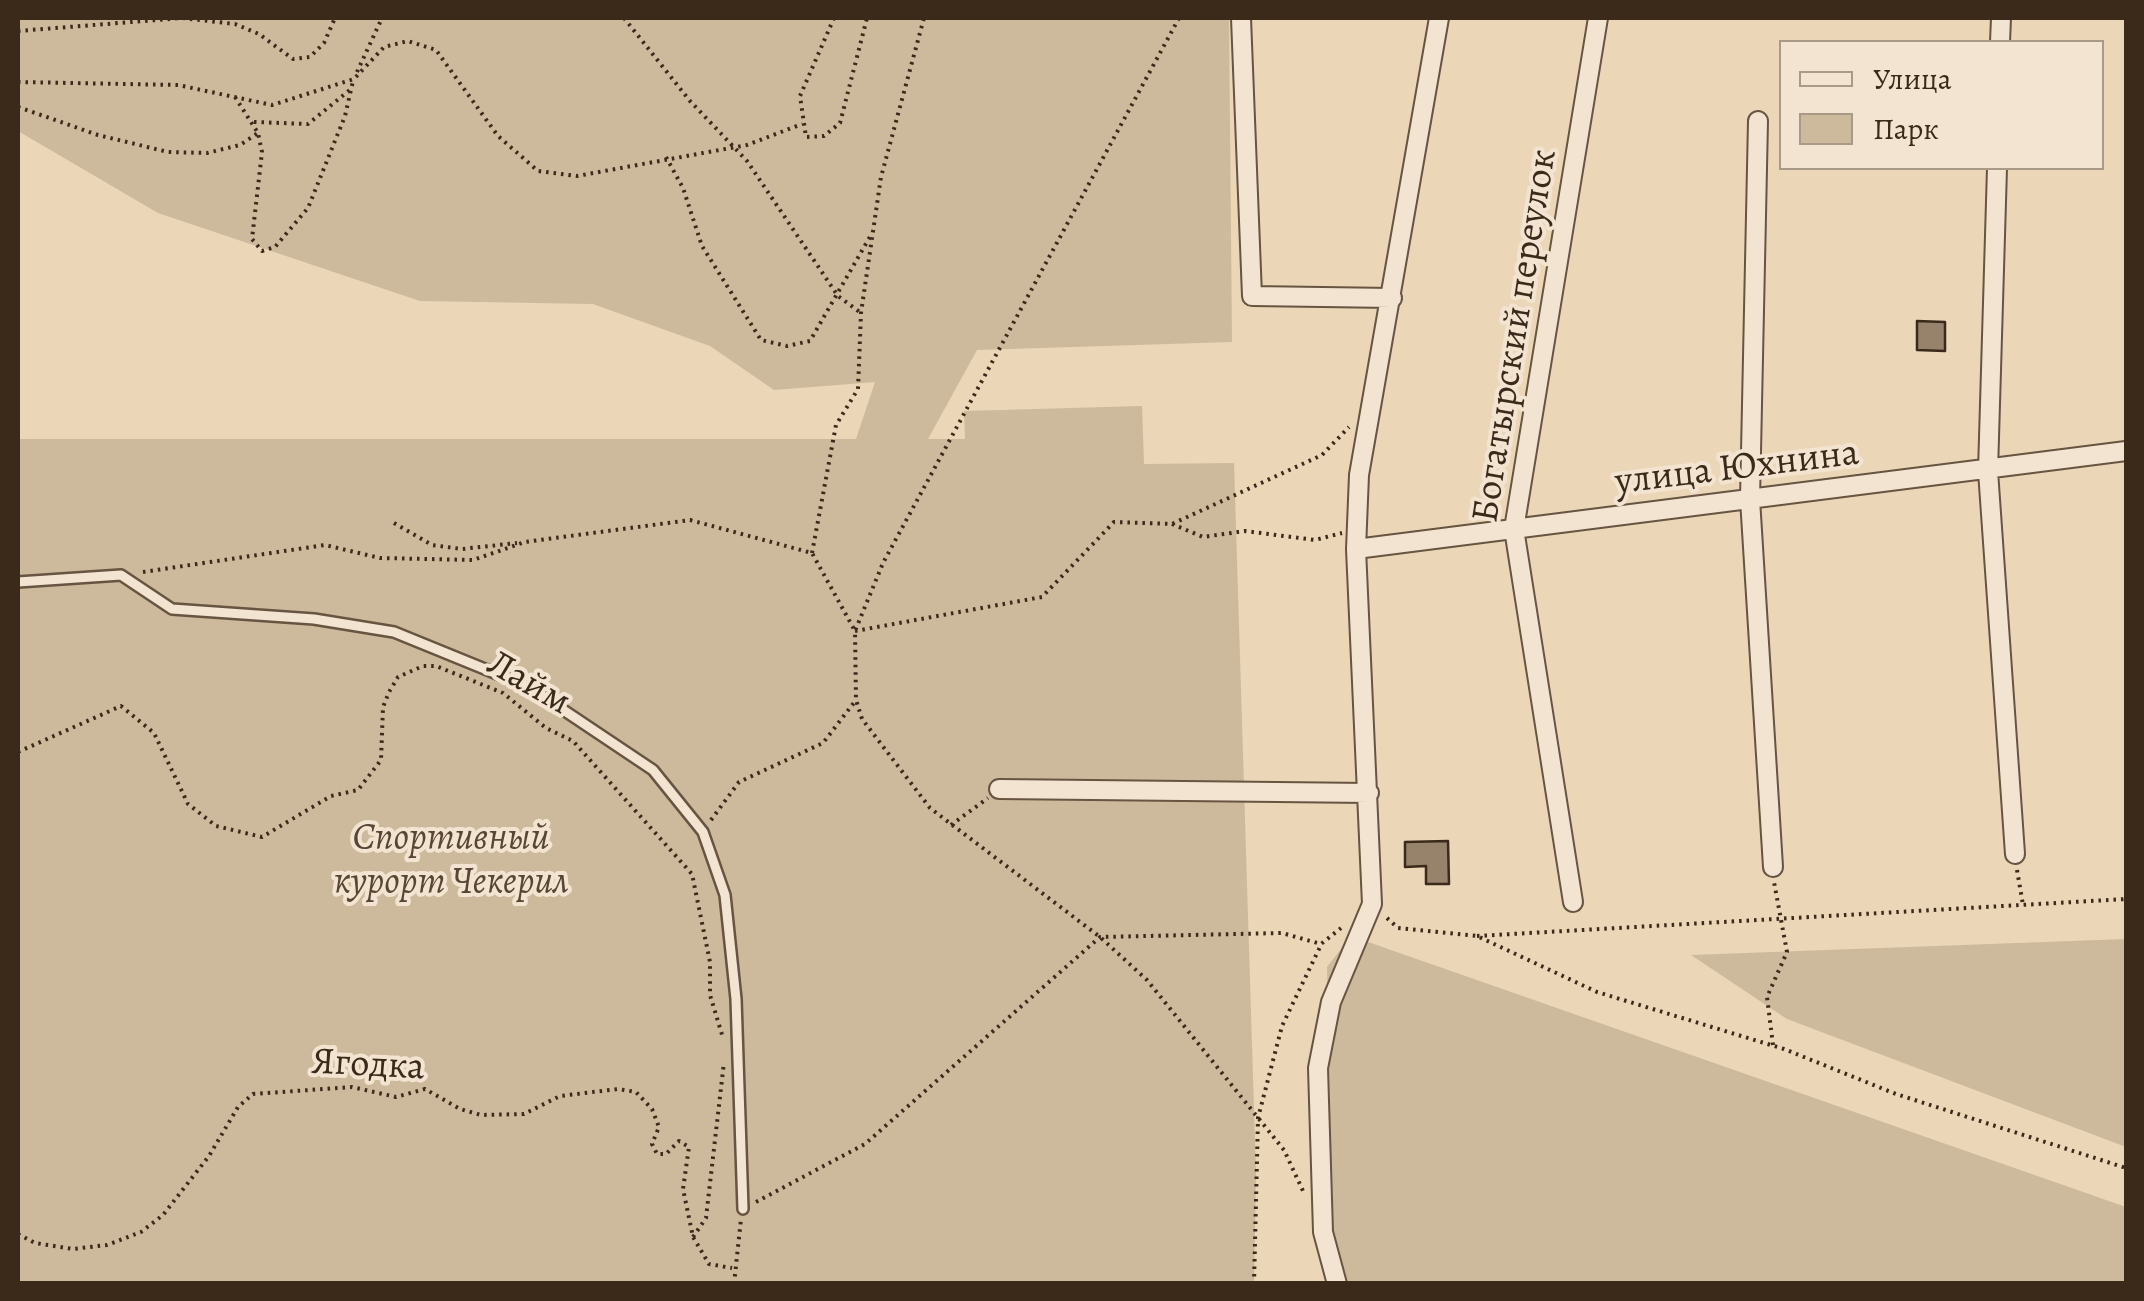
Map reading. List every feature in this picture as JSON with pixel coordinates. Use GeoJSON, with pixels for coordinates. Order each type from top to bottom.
{"type":"FeatureCollection","features":[{"type":"Feature","properties":{"kind":"street"},"geometry":{"type":"LineString","coordinates":[[1241,18],[1252,296],[1392,298]]}},
{"type":"Feature","properties":{"kind":"street"},"geometry":{"type":"LineString","coordinates":[[1324,1284],[1318,1068],[1331,1002],[1372,904],[1356,549],[1359,475],[1440,18]]}},
{"type":"Feature","properties":{"kind":"street","name":"Богатырский переулок"},"geometry":{"type":"LineString","coordinates":[[1573,902],[1514,529],[1598,18]]}},
{"type":"Feature","properties":{"kind":"street"},"geometry":{"type":"LineString","coordinates":[[1758,121],[1750,499],[1773,867]]}},
{"type":"Feature","properties":{"kind":"street"},"geometry":{"type":"LineString","coordinates":[[1997,170],[1988,471],[2015,854]]}},
{"type":"Feature","properties":{"kind":"street","name":"улица Юхнина"},"geometry":{"type":"LineString","coordinates":[[1356,549],[2126,451]]}},
{"type":"Feature","properties":{"kind":"street"},"geometry":{"type":"LineString","coordinates":[[999,790],[1369,793]]}},
{"type":"Feature","properties":{"kind":"street"},"geometry":{"type":"LineString","coordinates":[[1323,1232],[1337,1284]]}},
{"type":"Feature","properties":{"kind":"lane"},"geometry":{"type":"LineString","coordinates":[[18,582],[121,575],[172,609],[314,619],[394,632],[529,687],[654,770],[702,832],[724,895],[736,999],[742,1210]]}},
{"type":"Feature","properties":{"kind":"path"},"geometry":{"type":"LineString","coordinates":[[18,31],[182,18],[235,24],[260,34],[293,59],[310,57],[324,43],[335,18]]}},
{"type":"Feature","properties":{"kind":"path"},"geometry":{"type":"LineString","coordinates":[[236,97],[258,133],[262,152],[252,239],[262,251],[275,248],[308,208],[328,164],[354,78],[382,18]]}},
{"type":"Feature","properties":{"kind":"path"},"geometry":{"type":"LineString","coordinates":[[624,18],[690,101],[732,146],[838,296],[861,313]]}},
{"type":"Feature","properties":{"kind":"path"},"geometry":{"type":"LineString","coordinates":[[834,18],[800,96],[806,138],[824,136],[840,123],[866,18]]}},
{"type":"Feature","properties":{"kind":"path"},"geometry":{"type":"LineString","coordinates":[[855,631],[812,553],[836,425],[858,389],[861,313],[881,178],[924,18]]}},
{"type":"Feature","properties":{"kind":"path"},"geometry":{"type":"LineString","coordinates":[[1179,18],[883,563],[855,631],[856,700],[862,719],[918,793],[951,824],[1100,937],[1148,980],[1284,1150],[1307,1199]]}},
{"type":"Feature","properties":{"kind":"path"},"geometry":{"type":"LineString","coordinates":[[18,82],[178,85],[272,105],[354,78],[384,47],[408,42],[436,50],[498,136],[538,171],[577,176],[732,146],[802,124]]}},
{"type":"Feature","properties":{"kind":"path"},"geometry":{"type":"LineString","coordinates":[[252,122],[308,124],[352,89]]}},
{"type":"Feature","properties":{"kind":"path"},"geometry":{"type":"LineString","coordinates":[[18,107],[98,135],[168,152],[207,153],[240,145],[258,133]]}},
{"type":"Feature","properties":{"kind":"path"},"geometry":{"type":"LineString","coordinates":[[666,157],[683,188],[702,246],[761,340],[788,346],[810,341],[873,230]]}},
{"type":"Feature","properties":{"kind":"path"},"geometry":{"type":"LineString","coordinates":[[1172,524],[1322,455],[1348,427]]}},
{"type":"Feature","properties":{"kind":"path"},"geometry":{"type":"LineString","coordinates":[[394,522],[432,545],[462,549],[662,520],[690,520],[812,553]]}},
{"type":"Feature","properties":{"kind":"path"},"geometry":{"type":"LineString","coordinates":[[855,631],[1042,597],[1114,522],[1172,524],[1203,538],[1245,531],[1315,540],[1356,530]]}},
{"type":"Feature","properties":{"kind":"path"},"geometry":{"type":"LineString","coordinates":[[121,575],[326,545],[380,558],[472,560],[526,542]]}},
{"type":"Feature","properties":{"kind":"path","name":"Лайм"},"geometry":{"type":"LineString","coordinates":[[18,752],[121,706],[154,733],[188,804],[216,826],[262,837],[331,796],[358,790],[381,760],[383,706],[388,692],[398,677],[423,666],[436,666],[502,693],[546,728],[574,742],[655,828],[694,878],[696,912],[710,962],[710,995],[726,1048],[706,1218],[693,1237]]}},
{"type":"Feature","properties":{"kind":"path"},"geometry":{"type":"LineString","coordinates":[[702,832],[739,782],[822,743],[856,700]]}},
{"type":"Feature","properties":{"kind":"path"},"geometry":{"type":"LineString","coordinates":[[951,824],[999,790]]}},
{"type":"Feature","properties":{"kind":"path"},"geometry":{"type":"LineString","coordinates":[[2015,854],[2023,905]]}},
{"type":"Feature","properties":{"kind":"path"},"geometry":{"type":"LineString","coordinates":[[1773,867],[1787,952],[1767,997],[1773,1046]]}},
{"type":"Feature","properties":{"kind":"path"},"geometry":{"type":"LineString","coordinates":[[1372,904],[1398,928],[1476,936],[2126,899]]}},
{"type":"Feature","properties":{"kind":"path"},"geometry":{"type":"LineString","coordinates":[[1254,1284],[1258,1118],[1282,1026],[1321,944],[1346,924]]}},
{"type":"Feature","properties":{"kind":"path"},"geometry":{"type":"LineString","coordinates":[[734,1284],[732,1268],[742,1210],[866,1144],[1100,937],[1282,933],[1321,944]]}},
{"type":"Feature","properties":{"kind":"path"},"geometry":{"type":"LineString","coordinates":[[1476,936],[1597,992],[1773,1046],[1896,1094],[2126,1168]]}},
{"type":"Feature","properties":{"kind":"path","name":"Ягодка"},"geometry":{"type":"LineString","coordinates":[[18,1234],[34,1243],[73,1250],[107,1245],[141,1232],[163,1216],[209,1156],[238,1107],[252,1094],[352,1087],[376,1096],[396,1097],[425,1088],[460,1110],[481,1115],[524,1114],[570,1094],[636,1092],[652,1108],[659,1128],[652,1144],[657,1154],[666,1154],[680,1141],[689,1147],[683,1188],[693,1237]]}},
{"type":"Feature","properties":{"kind":"path"},"geometry":{"type":"LineString","coordinates":[[693,1237],[709,1264],[732,1268]]}},
{"type":"Feature","properties":{"kind":"green space","name":"Спортивный курорт Чекерил"},"geometry":{"type":"Polygon","coordinates":[[[18,18],[1229,18],[1232,342],[977,350],[928,439],[965,439],[964,411],[1142,406],[1144,464],[1234,463],[1256,1174],[1254,1283],[18,1283],[18,439],[856,439],[875,382],[774,390],[710,346],[593,304],[420,301],[158,213],[18,131],[18,18]]]}},
{"type":"Feature","properties":{"kind":"green space"},"geometry":{"type":"Polygon","coordinates":[[[1351,936],[2126,1207],[2126,1283],[1333,1283],[1327,967],[1351,936]]]}},
{"type":"Feature","properties":{"kind":"green space"},"geometry":{"type":"Polygon","coordinates":[[[2126,939],[2126,1147],[1787,1019],[1691,955],[2126,939]]]}},
{"type":"Feature","properties":{"kind":"building"},"geometry":{"type":"Polygon","coordinates":[[[1917,321],[1945,322],[1945,351],[1917,350],[1917,321]]]}},
{"type":"Feature","properties":{"kind":"building"},"geometry":{"type":"Polygon","coordinates":[[[1448,841],[1449,884],[1426,884],[1426,866],[1405,867],[1405,842],[1448,841]]]}}]}
